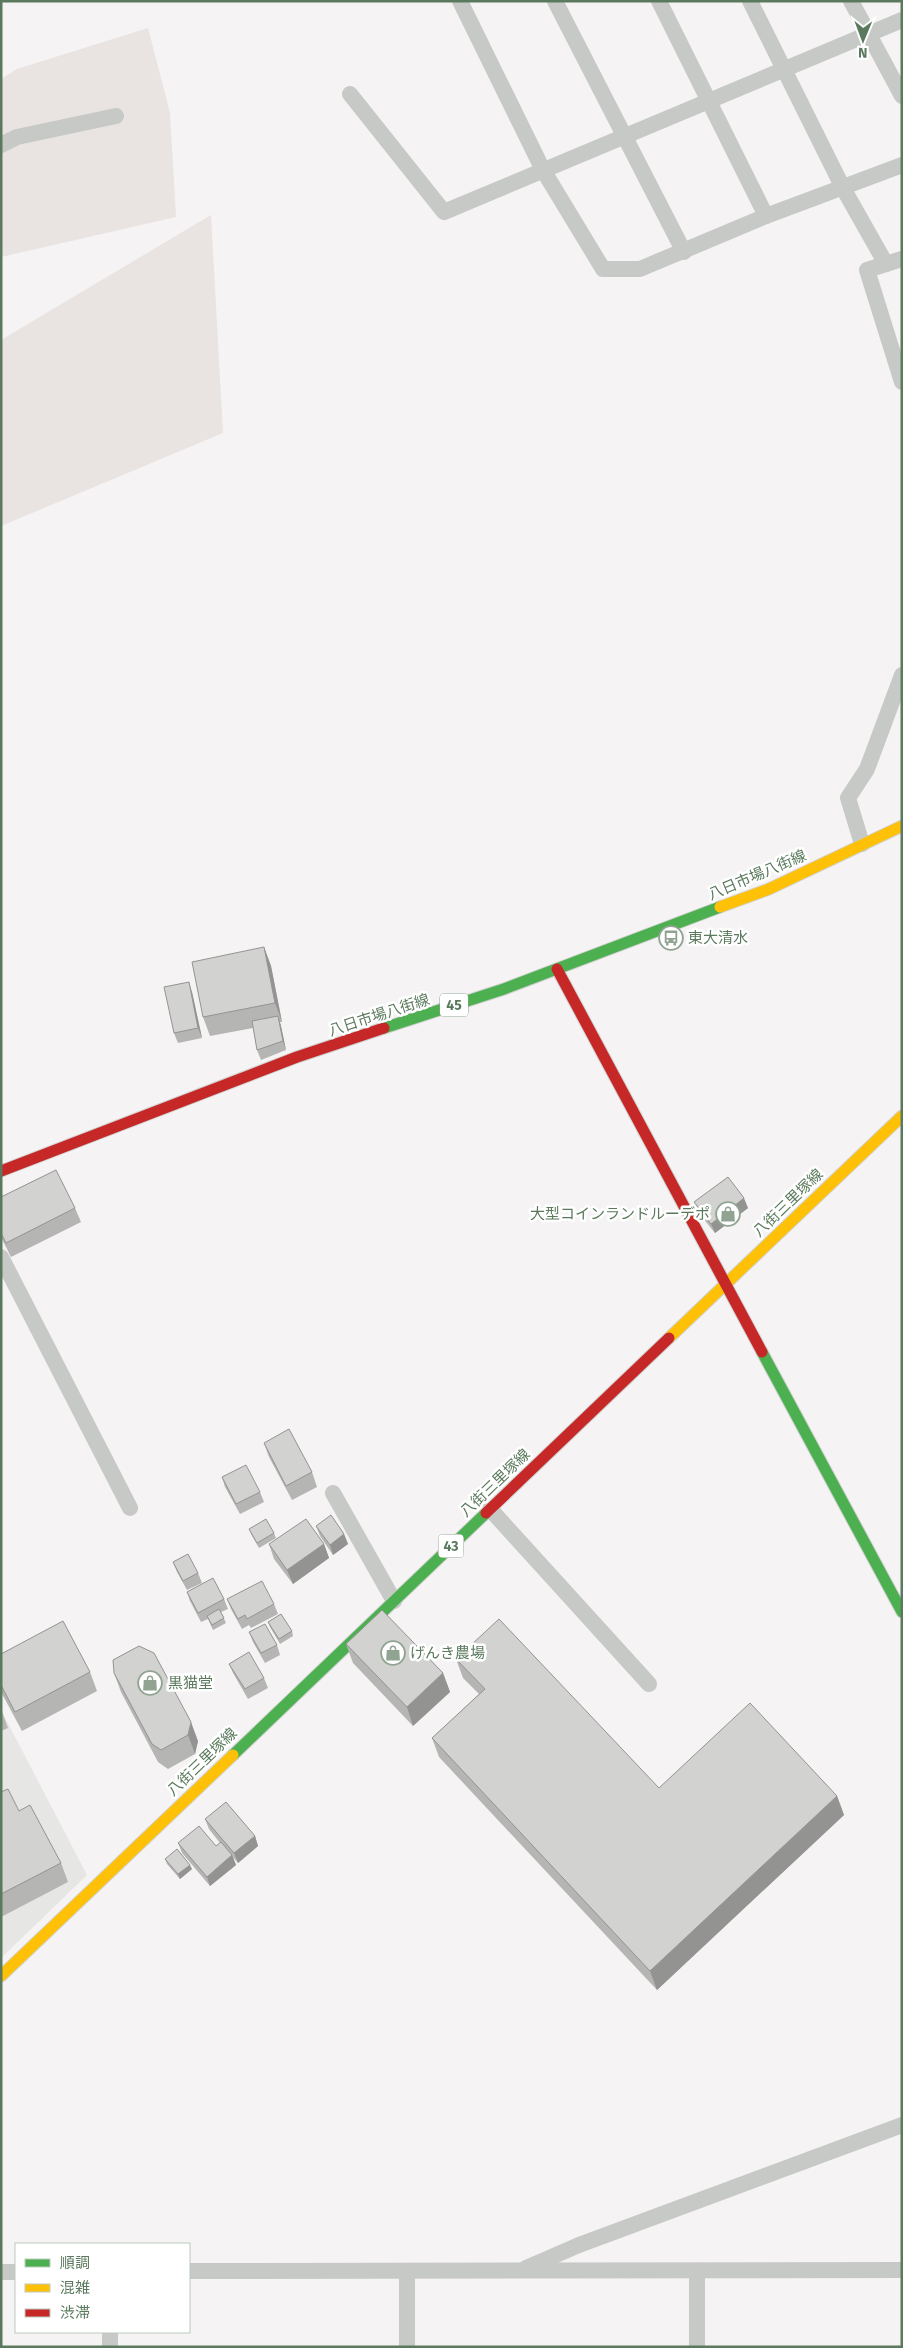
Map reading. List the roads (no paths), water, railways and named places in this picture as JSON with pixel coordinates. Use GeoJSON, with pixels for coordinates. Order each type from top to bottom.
{"type":"FeatureCollection","features":[{"type":"Feature","properties":{"kind":"main road","name":"八日市場八街線"},"geometry":{"type":"LineString","coordinates":[[1,1171],[297,1058],[504,989],[769,889],[902,826]]}},
{"type":"Feature","properties":{"kind":"main road"},"geometry":{"type":"LineString","coordinates":[[556,969],[902,1612]]}},
{"type":"Feature","properties":{"kind":"main road","name":"八街三里塚線"},"geometry":{"type":"LineString","coordinates":[[1,1976],[902,1116]]}},
{"type":"Feature","properties":{"kind":"street"},"geometry":{"type":"LineString","coordinates":[[460,1],[543,170],[603,269],[640,269],[766,216],[902,165]]}},
{"type":"Feature","properties":{"kind":"street"},"geometry":{"type":"LineString","coordinates":[[555,1],[684,252]]}},
{"type":"Feature","properties":{"kind":"street"},"geometry":{"type":"LineString","coordinates":[[658,1],[766,216]]}},
{"type":"Feature","properties":{"kind":"street"},"geometry":{"type":"LineString","coordinates":[[750,1],[843,188],[886,264]]}},
{"type":"Feature","properties":{"kind":"street"},"geometry":{"type":"LineString","coordinates":[[851,1],[902,96]]}},
{"type":"Feature","properties":{"kind":"street"},"geometry":{"type":"LineString","coordinates":[[350,94],[444,212],[902,20]]}},
{"type":"Feature","properties":{"kind":"street"},"geometry":{"type":"LineString","coordinates":[[1,145],[17,137],[116,116]]}},
{"type":"Feature","properties":{"kind":"street"},"geometry":{"type":"LineString","coordinates":[[902,259],[867,270],[902,382]]}},
{"type":"Feature","properties":{"kind":"street"},"geometry":{"type":"LineString","coordinates":[[862,844],[848,798],[867,769],[896,704],[902,675]]}},
{"type":"Feature","properties":{"kind":"street"},"geometry":{"type":"LineString","coordinates":[[1,1257],[130,1508]]}},
{"type":"Feature","properties":{"kind":"street"},"geometry":{"type":"LineString","coordinates":[[333,1493],[394,1601]]}},
{"type":"Feature","properties":{"kind":"street"},"geometry":{"type":"LineString","coordinates":[[490,1509],[649,1684]]}},
{"type":"Feature","properties":{"kind":"street"},"geometry":{"type":"LineString","coordinates":[[520,2271],[579,2245],[902,2125]]}},
{"type":"Feature","properties":{"kind":"street"},"geometry":{"type":"LineString","coordinates":[[190,2271],[902,2270]]}},
{"type":"Feature","properties":{"kind":"street"},"geometry":{"type":"LineString","coordinates":[[407,2271],[407,2347]]}},
{"type":"Feature","properties":{"kind":"street"},"geometry":{"type":"LineString","coordinates":[[697,2271],[697,2347]]}},
{"type":"Feature","properties":{"kind":"street"},"geometry":{"type":"LineString","coordinates":[[1,2272],[15,2272]]}},
{"type":"Feature","properties":{"kind":"street"},"geometry":{"type":"LineString","coordinates":[[110,2333],[110,2347]]}},
{"type":"Feature","properties":{"kind":"place","name":"東大清水"},"geometry":{"type":"Point","coordinates":[671,938]}},
{"type":"Feature","properties":{"kind":"place","name":"大型コインランドルーデポ"},"geometry":{"type":"Point","coordinates":[728,1214]}},
{"type":"Feature","properties":{"kind":"place","name":"げんき農場"},"geometry":{"type":"Point","coordinates":[393,1653]}},
{"type":"Feature","properties":{"kind":"place","name":"黒猫堂"},"geometry":{"type":"Point","coordinates":[150,1683]}}]}
